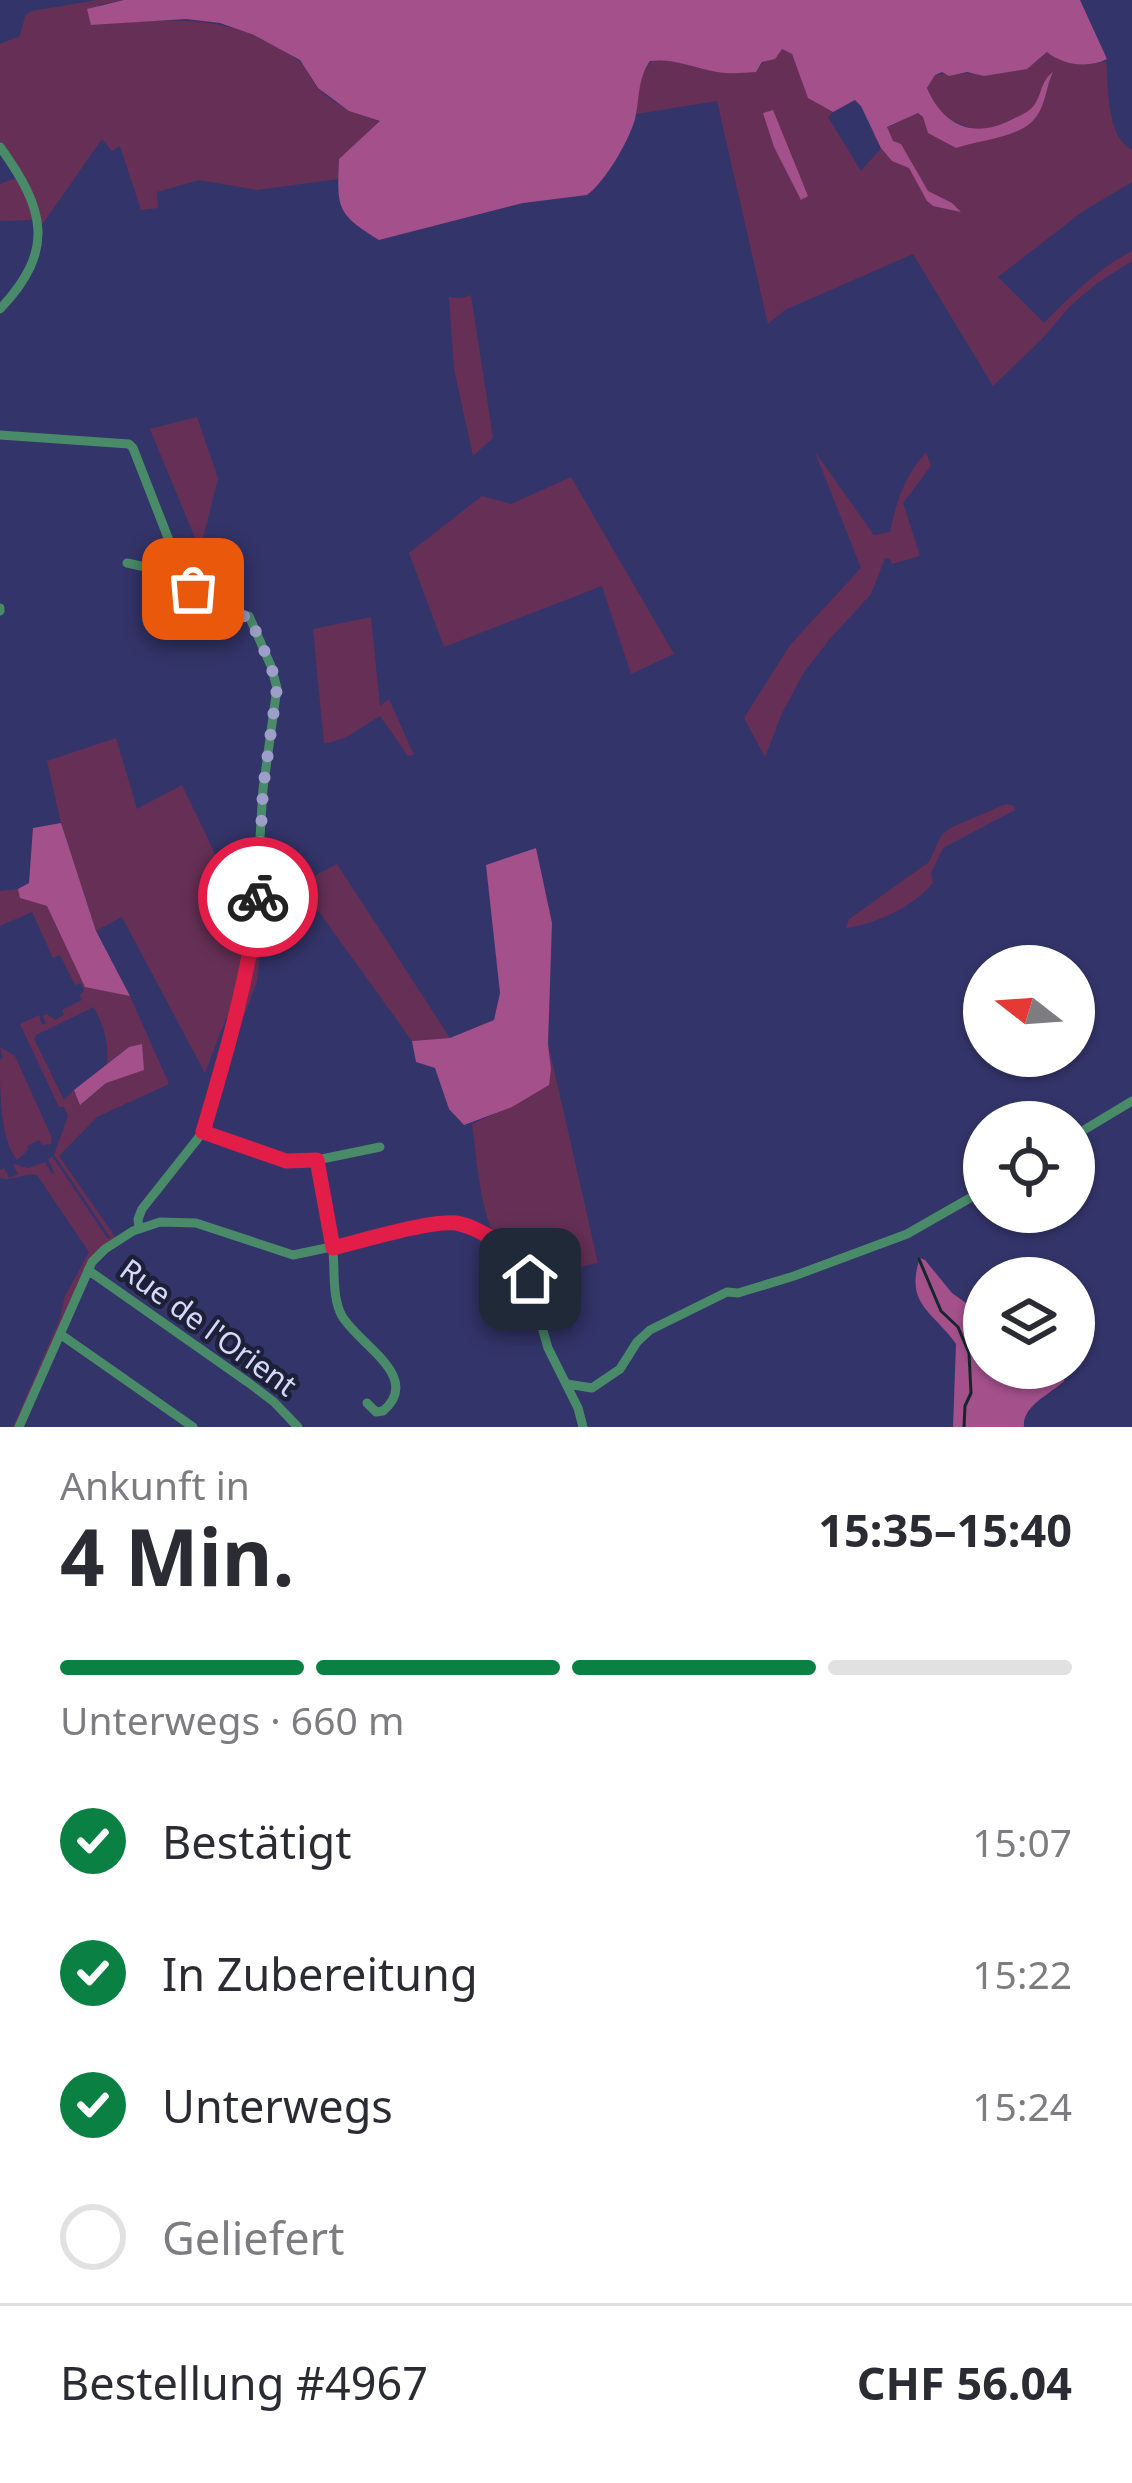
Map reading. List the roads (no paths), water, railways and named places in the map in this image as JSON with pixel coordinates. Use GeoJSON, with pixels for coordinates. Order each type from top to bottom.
{"type":"FeatureCollection","features":[{"type":"Feature","properties":{"kind":"street"},"geometry":{"type":"LineString","coordinates":[[0,147],[19,173],[39,230],[36,256],[16,292],[0,309]]}},
{"type":"Feature","properties":{"kind":"street"},"geometry":{"type":"LineString","coordinates":[[0,435],[129,444],[191,586],[217,618],[249,616],[277,688],[263,789],[254,935],[241,998],[203,1132],[142,1209],[139,1228]]}},
{"type":"Feature","properties":{"kind":"street"},"geometry":{"type":"LineString","coordinates":[[127,563],[155,569],[191,586]]}},
{"type":"Feature","properties":{"kind":"street"},"geometry":{"type":"LineString","coordinates":[[1095,1123],[1132,1101]]}},
{"type":"Feature","properties":{"kind":"street"},"geometry":{"type":"LineString","coordinates":[[203,1132],[286,1161],[380,1147]]}},
{"type":"Feature","properties":{"kind":"street"},"geometry":{"type":"LineString","coordinates":[[317,1160],[340,1313],[396,1379],[396,1395],[387,1408],[378,1412],[367,1403]]}},
{"type":"Feature","properties":{"kind":"street"},"geometry":{"type":"LineString","coordinates":[[567,1384],[592,1388],[620,1369],[650,1330],[728,1292],[794,1276],[907,1234],[963,1202]]}},
{"type":"Feature","properties":{"kind":"street"},"geometry":{"type":"LineString","coordinates":[[19,1427],[88,1270],[105,1249],[139,1228],[190,1222],[292,1255],[449,1223],[496,1240],[526,1266],[548,1348],[583,1427]]}},
{"type":"Feature","properties":{"kind":"street","name":"Rue de l'Orient"},"geometry":{"type":"LineString","coordinates":[[88,1270],[249,1383],[298,1427]]}},
{"type":"Feature","properties":{"kind":"street"},"geometry":{"type":"LineString","coordinates":[[60,1334],[193,1427]]}},
{"type":"Feature","properties":{"kind":"waterway"},"geometry":{"type":"LineString","coordinates":[[919,1259],[941,1311],[958,1327],[969,1353],[971,1393],[964,1427]]}}]}
